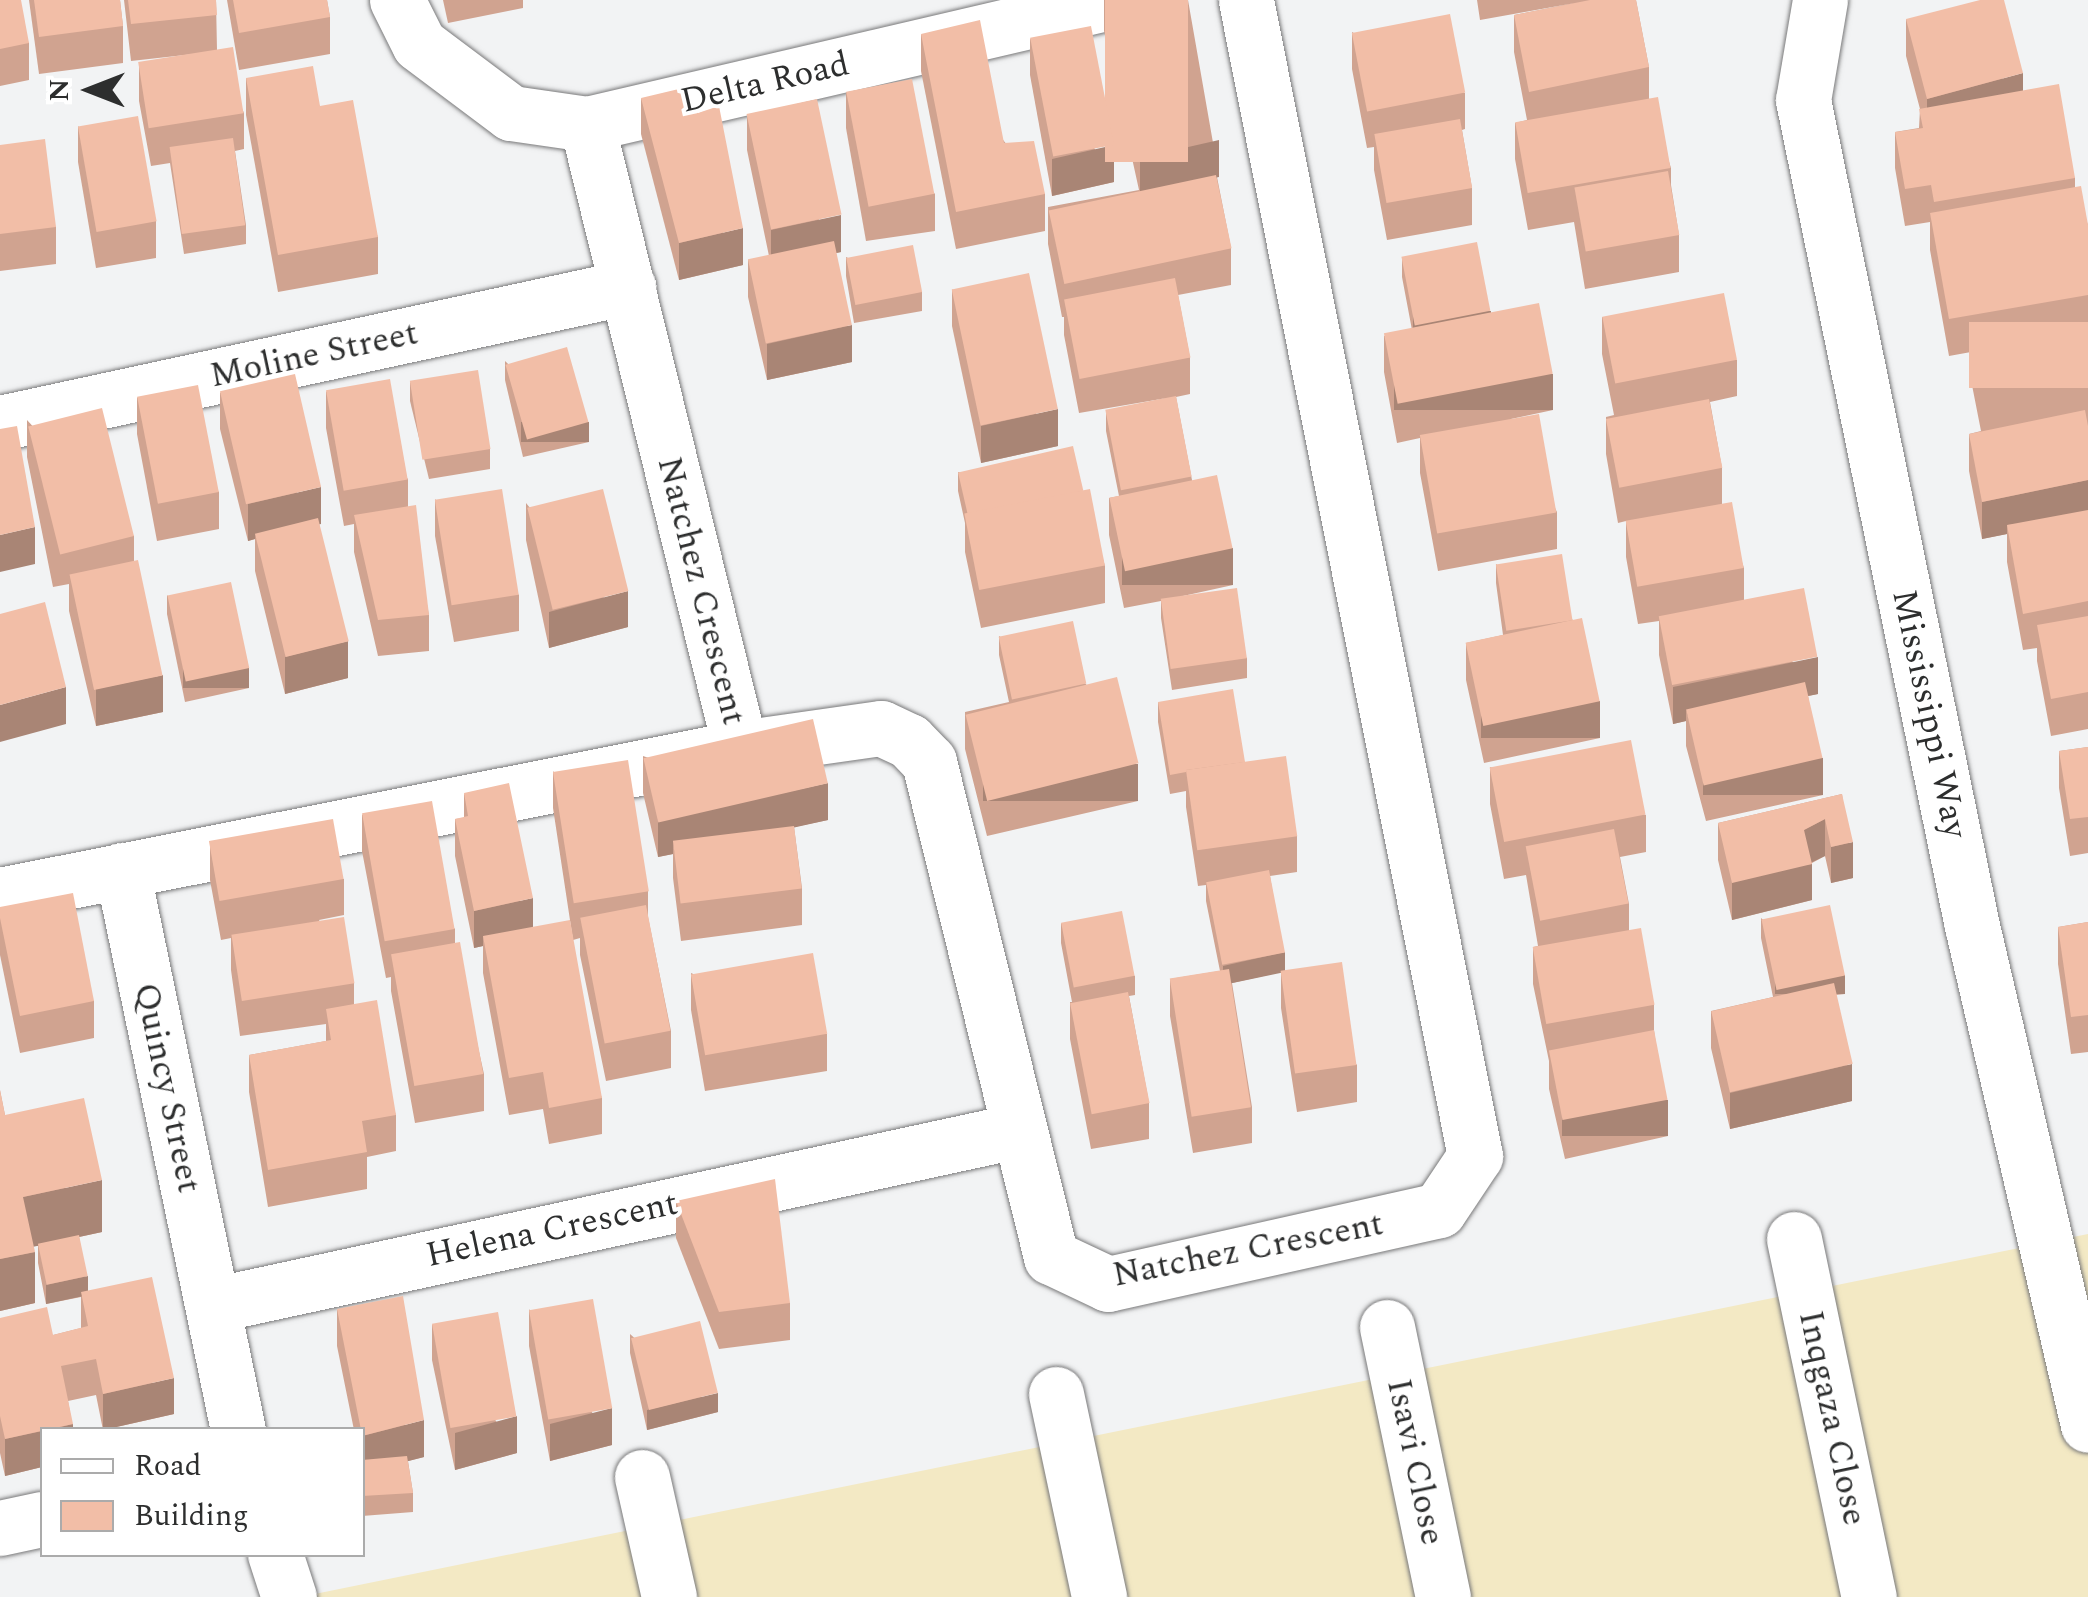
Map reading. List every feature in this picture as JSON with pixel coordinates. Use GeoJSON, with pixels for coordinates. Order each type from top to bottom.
{"type":"FeatureCollection","features":[{"type":"Feature","properties":{"kind":"street","name":"Delta Road"},"geometry":{"type":"LineString","coordinates":[[397,0],[419,44],[510,113],[586,124],[1119,0]]}},
{"type":"Feature","properties":{"kind":"street","name":"Natchez Crescent"},"geometry":{"type":"LineString","coordinates":[[586,124],[740,748],[881,728],[908,741],[929,762],[1016,1131],[1051,1257],[1108,1284],[1439,1210],[1476,1156],[1246,0]]}},
{"type":"Feature","properties":{"kind":"street","name":"Mississippi Way"},"geometry":{"type":"LineString","coordinates":[[1820,0],[1804,100],[1972,926],[2080,1336],[2088,1425]]}},
{"type":"Feature","properties":{"kind":"street","name":"Moline Street"},"geometry":{"type":"LineString","coordinates":[[0,423],[628,287]]}},
{"type":"Feature","properties":{"kind":"street"},"geometry":{"type":"LineString","coordinates":[[0,895],[740,748]]}},
{"type":"Feature","properties":{"kind":"street","name":"Quincy Street"},"geometry":{"type":"LineString","coordinates":[[122,870],[213,1305]]}},
{"type":"Feature","properties":{"kind":"street","name":"Helena Crescent"},"geometry":{"type":"LineString","coordinates":[[213,1305],[1016,1131]]}},
{"type":"Feature","properties":{"kind":"street","name":"Inqgaza Close"},"geometry":{"type":"LineString","coordinates":[[1794,1239],[1870,1597]]}},
{"type":"Feature","properties":{"kind":"street"},"geometry":{"type":"LineString","coordinates":[[213,1305],[237,1427]]}},
{"type":"Feature","properties":{"kind":"street","name":"Isavi Close"},"geometry":{"type":"LineString","coordinates":[[1388,1327],[1442,1597]]}},
{"type":"Feature","properties":{"kind":"street"},"geometry":{"type":"LineString","coordinates":[[1056,1394],[1099,1597]]}},
{"type":"Feature","properties":{"kind":"street"},"geometry":{"type":"LineString","coordinates":[[642,1477],[669,1597]]}},
{"type":"Feature","properties":{"kind":"street"},"geometry":{"type":"LineString","coordinates":[[0,1528],[40,1519]]}},
{"type":"Feature","properties":{"kind":"street"},"geometry":{"type":"LineString","coordinates":[[275,1557],[289,1597]]}},
{"type":"Feature","properties":{"kind":"sand"},"geometry":{"type":"Polygon","coordinates":[[[2088,1234],[2088,1597],[300,1597],[2088,1234]]]}},
{"type":"Feature","properties":{"kind":"building"},"geometry":{"type":"Polygon","coordinates":[[[0,0],[21,0],[29,43],[0,49],[0,0]]]}},
{"type":"Feature","properties":{"kind":"building"},"geometry":{"type":"Polygon","coordinates":[[[34,0],[120,0],[123,26],[39,37],[34,0]]]}},
{"type":"Feature","properties":{"kind":"building"},"geometry":{"type":"Polygon","coordinates":[[[128,0],[216,0],[217,15],[131,24],[128,0]]]}},
{"type":"Feature","properties":{"kind":"building"},"geometry":{"type":"Polygon","coordinates":[[[233,0],[327,0],[330,17],[239,33],[233,0]]]}},
{"type":"Feature","properties":{"kind":"building"},"geometry":{"type":"Polygon","coordinates":[[[1105,0],[1188,0],[1188,162],[1105,162],[1105,0]]]}},
{"type":"Feature","properties":{"kind":"building"},"geometry":{"type":"Polygon","coordinates":[[[1590,0],[1636,0],[1649,67],[1529,92],[1514,15],[1590,0]]]}},
{"type":"Feature","properties":{"kind":"building"},"geometry":{"type":"Polygon","coordinates":[[[1980,0],[2004,0],[2023,73],[1927,99],[1906,19],[1980,0]]]}},
{"type":"Feature","properties":{"kind":"building"},"geometry":{"type":"Polygon","coordinates":[[[1450,14],[1465,93],[1367,112],[1352,33],[1450,14]]]}},
{"type":"Feature","properties":{"kind":"building"},"geometry":{"type":"Polygon","coordinates":[[[980,20],[1004,143],[1034,141],[1045,194],[956,212],[921,34],[980,20]]]}},
{"type":"Feature","properties":{"kind":"building"},"geometry":{"type":"Polygon","coordinates":[[[1091,26],[1114,145],[1053,157],[1030,38],[1091,26]]]}},
{"type":"Feature","properties":{"kind":"building"},"geometry":{"type":"Polygon","coordinates":[[[233,47],[243,113],[149,128],[138,62],[233,47]]]}},
{"type":"Feature","properties":{"kind":"building"},"geometry":{"type":"Polygon","coordinates":[[[313,66],[320,106],[353,100],[378,237],[278,255],[246,78],[313,66]]]}},
{"type":"Feature","properties":{"kind":"building"},"geometry":{"type":"Polygon","coordinates":[[[912,79],[934,194],[869,207],[846,92],[912,79]]]}},
{"type":"Feature","properties":{"kind":"building"},"geometry":{"type":"Polygon","coordinates":[[[2059,84],[2075,178],[1934,202],[1931,185],[1905,189],[1895,132],[1923,128],[1919,109],[2059,84]]]}},
{"type":"Feature","properties":{"kind":"building"},"geometry":{"type":"Polygon","coordinates":[[[683,88],[698,113],[719,106],[743,228],[679,243],[641,98],[683,88]]]}},
{"type":"Feature","properties":{"kind":"building"},"geometry":{"type":"Polygon","coordinates":[[[1658,97],[1671,168],[1528,193],[1515,122],[1658,97]]]}},
{"type":"Feature","properties":{"kind":"building"},"geometry":{"type":"Polygon","coordinates":[[[817,99],[842,214],[771,229],[747,114],[817,99]]]}},
{"type":"Feature","properties":{"kind":"building"},"geometry":{"type":"Polygon","coordinates":[[[138,116],[157,221],[97,232],[78,127],[138,116]]]}},
{"type":"Feature","properties":{"kind":"building"},"geometry":{"type":"Polygon","coordinates":[[[1460,119],[1472,188],[1386,203],[1374,134],[1460,119]]]}},
{"type":"Feature","properties":{"kind":"building"},"geometry":{"type":"Polygon","coordinates":[[[233,138],[245,225],[182,234],[170,147],[233,138]]]}},
{"type":"Feature","properties":{"kind":"building"},"geometry":{"type":"Polygon","coordinates":[[[45,139],[56,227],[0,234],[0,145],[45,139]]]}},
{"type":"Feature","properties":{"kind":"building"},"geometry":{"type":"Polygon","coordinates":[[[1668,171],[1679,235],[1586,252],[1574,187],[1668,171]]]}},
{"type":"Feature","properties":{"kind":"building"},"geometry":{"type":"Polygon","coordinates":[[[1216,175],[1232,248],[1064,284],[1049,211],[1216,175]]]}},
{"type":"Feature","properties":{"kind":"building"},"geometry":{"type":"Polygon","coordinates":[[[2081,186],[2088,225],[2088,295],[1949,319],[1930,213],[2081,186]]]}},
{"type":"Feature","properties":{"kind":"building"},"geometry":{"type":"Polygon","coordinates":[[[834,241],[852,325],[766,343],[748,259],[834,241]]]}},
{"type":"Feature","properties":{"kind":"building"},"geometry":{"type":"Polygon","coordinates":[[[1477,242],[1490,311],[1415,325],[1401,257],[1477,242]]]}},
{"type":"Feature","properties":{"kind":"building"},"geometry":{"type":"Polygon","coordinates":[[[913,245],[922,292],[855,305],[846,258],[913,245]]]}},
{"type":"Feature","properties":{"kind":"building"},"geometry":{"type":"Polygon","coordinates":[[[1029,273],[1058,409],[981,425],[952,289],[1029,273]]]}},
{"type":"Feature","properties":{"kind":"building"},"geometry":{"type":"Polygon","coordinates":[[[1175,278],[1190,358],[1080,379],[1064,300],[1175,278]]]}},
{"type":"Feature","properties":{"kind":"building"},"geometry":{"type":"Polygon","coordinates":[[[1724,293],[1737,360],[1615,383],[1602,317],[1724,293]]]}},
{"type":"Feature","properties":{"kind":"building"},"geometry":{"type":"Polygon","coordinates":[[[1539,303],[1553,374],[1398,404],[1384,333],[1539,303]]]}},
{"type":"Feature","properties":{"kind":"building"},"geometry":{"type":"Polygon","coordinates":[[[1969,322],[2088,322],[2088,388],[1969,388],[1969,322]]]}},
{"type":"Feature","properties":{"kind":"building"},"geometry":{"type":"Polygon","coordinates":[[[567,347],[588,422],[527,440],[505,365],[567,347]]]}},
{"type":"Feature","properties":{"kind":"building"},"geometry":{"type":"Polygon","coordinates":[[[478,370],[491,449],[422,460],[410,381],[478,370]]]}},
{"type":"Feature","properties":{"kind":"building"},"geometry":{"type":"Polygon","coordinates":[[[295,374],[321,487],[246,504],[220,391],[295,374]]]}},
{"type":"Feature","properties":{"kind":"building"},"geometry":{"type":"Polygon","coordinates":[[[390,379],[408,479],[344,491],[326,390],[390,379]]]}},
{"type":"Feature","properties":{"kind":"building"},"geometry":{"type":"Polygon","coordinates":[[[198,385],[219,492],[158,504],[137,397],[198,385]]]}},
{"type":"Feature","properties":{"kind":"building"},"geometry":{"type":"Polygon","coordinates":[[[1176,396],[1192,476],[1121,490],[1105,410],[1176,396]]]}},
{"type":"Feature","properties":{"kind":"building"},"geometry":{"type":"Polygon","coordinates":[[[1709,399],[1722,468],[1619,488],[1606,419],[1709,399]]]}},
{"type":"Feature","properties":{"kind":"building"},"geometry":{"type":"Polygon","coordinates":[[[102,408],[134,536],[60,554],[28,426],[102,408]]]}},
{"type":"Feature","properties":{"kind":"building"},"geometry":{"type":"Polygon","coordinates":[[[2085,410],[2088,480],[1982,502],[1969,434],[2085,410]]]}},
{"type":"Feature","properties":{"kind":"building"},"geometry":{"type":"Polygon","coordinates":[[[1539,414],[1556,512],[1437,533],[1420,435],[1539,414]]]}},
{"type":"Feature","properties":{"kind":"building"},"geometry":{"type":"Polygon","coordinates":[[[17,426],[35,527],[0,535],[0,429],[17,426]]]}},
{"type":"Feature","properties":{"kind":"building"},"geometry":{"type":"Polygon","coordinates":[[[1073,446],[1083,491],[968,517],[958,473],[1073,446]]]}},
{"type":"Feature","properties":{"kind":"building"},"geometry":{"type":"Polygon","coordinates":[[[1217,475],[1233,548],[1125,571],[1109,498],[1217,475]]]}},
{"type":"Feature","properties":{"kind":"building"},"geometry":{"type":"Polygon","coordinates":[[[502,489],[519,595],[452,605],[435,500],[502,489]]]}},
{"type":"Feature","properties":{"kind":"building"},"geometry":{"type":"Polygon","coordinates":[[[603,489],[628,591],[553,610],[527,508],[603,489]]]}},
{"type":"Feature","properties":{"kind":"building"},"geometry":{"type":"Polygon","coordinates":[[[1090,489],[1105,566],[979,590],[964,513],[1090,489]]]}},
{"type":"Feature","properties":{"kind":"building"},"geometry":{"type":"Polygon","coordinates":[[[1732,502],[1744,568],[1637,587],[1626,521],[1732,502]]]}},
{"type":"Feature","properties":{"kind":"building"},"geometry":{"type":"Polygon","coordinates":[[[416,505],[429,615],[378,620],[354,515],[416,505]]]}},
{"type":"Feature","properties":{"kind":"building"},"geometry":{"type":"Polygon","coordinates":[[[2088,510],[2088,601],[2023,614],[2007,525],[2088,510]]]}},
{"type":"Feature","properties":{"kind":"building"},"geometry":{"type":"Polygon","coordinates":[[[318,518],[349,641],[286,657],[255,534],[318,518]]]}},
{"type":"Feature","properties":{"kind":"building"},"geometry":{"type":"Polygon","coordinates":[[[1562,554],[1572,620],[1506,631],[1496,564],[1562,554]]]}},
{"type":"Feature","properties":{"kind":"building"},"geometry":{"type":"Polygon","coordinates":[[[138,560],[163,675],[94,690],[70,575],[138,560]]]}},
{"type":"Feature","properties":{"kind":"building"},"geometry":{"type":"Polygon","coordinates":[[[231,582],[249,668],[186,682],[167,596],[231,582]]]}},
{"type":"Feature","properties":{"kind":"building"},"geometry":{"type":"Polygon","coordinates":[[[1237,588],[1247,658],[1171,669],[1161,599],[1237,588]]]}},
{"type":"Feature","properties":{"kind":"building"},"geometry":{"type":"Polygon","coordinates":[[[1804,588],[1817,657],[1672,685],[1659,616],[1804,588]]]}},
{"type":"Feature","properties":{"kind":"building"},"geometry":{"type":"Polygon","coordinates":[[[45,602],[66,687],[0,705],[0,614],[45,602]]]}},
{"type":"Feature","properties":{"kind":"building"},"geometry":{"type":"Polygon","coordinates":[[[2088,616],[2088,692],[2051,699],[2037,625],[2088,616]]]}},
{"type":"Feature","properties":{"kind":"building"},"geometry":{"type":"Polygon","coordinates":[[[1582,618],[1600,701],[1483,726],[1466,643],[1582,618]]]}},
{"type":"Feature","properties":{"kind":"building"},"geometry":{"type":"Polygon","coordinates":[[[1073,621],[1086,684],[1012,699],[999,637],[1073,621]]]}},
{"type":"Feature","properties":{"kind":"building"},"geometry":{"type":"Polygon","coordinates":[[[1117,677],[1139,763],[987,801],[966,715],[1117,677]]]}},
{"type":"Feature","properties":{"kind":"building"},"geometry":{"type":"Polygon","coordinates":[[[1805,682],[1823,758],[1704,785],[1686,709],[1805,682]]]}},
{"type":"Feature","properties":{"kind":"building"},"geometry":{"type":"Polygon","coordinates":[[[1233,689],[1245,762],[1170,775],[1158,702],[1233,689]]]}},
{"type":"Feature","properties":{"kind":"building"},"geometry":{"type":"Polygon","coordinates":[[[813,719],[828,783],[658,822],[643,758],[813,719]]]}},
{"type":"Feature","properties":{"kind":"building"},"geometry":{"type":"Polygon","coordinates":[[[1631,740],[1646,815],[1504,842],[1490,767],[1631,740]]]}},
{"type":"Feature","properties":{"kind":"building"},"geometry":{"type":"Polygon","coordinates":[[[2088,747],[2088,817],[2070,819],[2059,751],[2088,747]]]}},
{"type":"Feature","properties":{"kind":"building"},"geometry":{"type":"Polygon","coordinates":[[[1286,756],[1297,836],[1197,850],[1186,770],[1286,756]]]}},
{"type":"Feature","properties":{"kind":"building"},"geometry":{"type":"Polygon","coordinates":[[[628,760],[649,891],[574,903],[553,772],[628,760]]]}},
{"type":"Feature","properties":{"kind":"building"},"geometry":{"type":"Polygon","coordinates":[[[509,783],[533,898],[474,911],[455,819],[468,816],[464,793],[509,783]]]}},
{"type":"Feature","properties":{"kind":"building"},"geometry":{"type":"Polygon","coordinates":[[[1842,794],[1853,842],[1831,847],[1825,819],[1804,830],[1812,864],[1732,883],[1718,823],[1842,794]]]}},
{"type":"Feature","properties":{"kind":"building"},"geometry":{"type":"Polygon","coordinates":[[[432,801],[455,929],[385,941],[362,813],[432,801]]]}},
{"type":"Feature","properties":{"kind":"building"},"geometry":{"type":"Polygon","coordinates":[[[333,819],[344,879],[220,901],[209,841],[333,819]]]}},
{"type":"Feature","properties":{"kind":"building"},"geometry":{"type":"Polygon","coordinates":[[[794,826],[802,889],[681,903],[673,841],[794,826]]]}},
{"type":"Feature","properties":{"kind":"building"},"geometry":{"type":"Polygon","coordinates":[[[1614,829],[1629,904],[1540,921],[1526,846],[1614,829]]]}},
{"type":"Feature","properties":{"kind":"building"},"geometry":{"type":"Polygon","coordinates":[[[1269,870],[1285,952],[1222,965],[1206,882],[1269,870]]]}},
{"type":"Feature","properties":{"kind":"building"},"geometry":{"type":"Polygon","coordinates":[[[73,893],[94,1001],[20,1016],[0,907],[73,893]]]}},
{"type":"Feature","properties":{"kind":"building"},"geometry":{"type":"Polygon","coordinates":[[[646,905],[670,1031],[605,1043],[580,918],[646,905]]]}},
{"type":"Feature","properties":{"kind":"building"},"geometry":{"type":"Polygon","coordinates":[[[1830,905],[1845,975],[1776,990],[1762,920],[1830,905]]]}},
{"type":"Feature","properties":{"kind":"building"},"geometry":{"type":"Polygon","coordinates":[[[1122,911],[1135,976],[1074,988],[1061,923],[1122,911]]]}},
{"type":"Feature","properties":{"kind":"building"},"geometry":{"type":"Polygon","coordinates":[[[344,917],[354,983],[242,1001],[231,935],[344,917]]]}},
{"type":"Feature","properties":{"kind":"building"},"geometry":{"type":"Polygon","coordinates":[[[570,920],[602,1098],[549,1108],[543,1072],[509,1078],[483,936],[570,920]]]}},
{"type":"Feature","properties":{"kind":"building"},"geometry":{"type":"Polygon","coordinates":[[[2088,922],[2088,1015],[2071,1017],[2058,927],[2088,922]]]}},
{"type":"Feature","properties":{"kind":"building"},"geometry":{"type":"Polygon","coordinates":[[[1641,928],[1655,1005],[1546,1024],[1533,947],[1641,928]]]}},
{"type":"Feature","properties":{"kind":"building"},"geometry":{"type":"Polygon","coordinates":[[[460,942],[483,1074],[414,1086],[391,954],[460,942]]]}},
{"type":"Feature","properties":{"kind":"building"},"geometry":{"type":"Polygon","coordinates":[[[813,953],[827,1034],[705,1055],[691,975],[813,953]]]}},
{"type":"Feature","properties":{"kind":"building"},"geometry":{"type":"Polygon","coordinates":[[[1342,962],[1356,1065],[1295,1074],[1281,971],[1342,962]]]}},
{"type":"Feature","properties":{"kind":"building"},"geometry":{"type":"Polygon","coordinates":[[[1229,969],[1251,1107],[1192,1117],[1170,978],[1229,969]]]}},
{"type":"Feature","properties":{"kind":"building"},"geometry":{"type":"Polygon","coordinates":[[[1834,983],[1853,1064],[1730,1092],[1711,1011],[1834,983]]]}},
{"type":"Feature","properties":{"kind":"building"},"geometry":{"type":"Polygon","coordinates":[[[1128,992],[1150,1103],[1092,1114],[1070,1003],[1128,992]]]}},
{"type":"Feature","properties":{"kind":"building"},"geometry":{"type":"Polygon","coordinates":[[[377,1000],[396,1115],[362,1121],[367,1152],[268,1170],[249,1055],[331,1040],[326,1009],[377,1000]]]}},
{"type":"Feature","properties":{"kind":"building"},"geometry":{"type":"Polygon","coordinates":[[[1654,1030],[1668,1100],[1563,1120],[1549,1050],[1654,1030]]]}},
{"type":"Feature","properties":{"kind":"building"},"geometry":{"type":"Polygon","coordinates":[[[0,1090],[5,1115],[84,1098],[102,1180],[23,1197],[35,1252],[0,1259],[0,1090]]]}},
{"type":"Feature","properties":{"kind":"building"},"geometry":{"type":"Polygon","coordinates":[[[775,1179],[790,1303],[719,1312],[676,1201],[775,1179]]]}},
{"type":"Feature","properties":{"kind":"building"},"geometry":{"type":"Polygon","coordinates":[[[79,1235],[88,1276],[47,1285],[38,1244],[79,1235]]]}},
{"type":"Feature","properties":{"kind":"building"},"geometry":{"type":"Polygon","coordinates":[[[152,1277],[174,1378],[103,1394],[96,1359],[61,1366],[73,1424],[40,1427],[40,1431],[5,1439],[0,1416],[0,1318],[47,1307],[53,1335],[88,1326],[81,1292],[152,1277]]]}},
{"type":"Feature","properties":{"kind":"building"},"geometry":{"type":"Polygon","coordinates":[[[403,1296],[424,1420],[365,1435],[337,1309],[403,1296]]]}},
{"type":"Feature","properties":{"kind":"building"},"geometry":{"type":"Polygon","coordinates":[[[593,1299],[612,1408],[548,1420],[529,1310],[593,1299]]]}},
{"type":"Feature","properties":{"kind":"building"},"geometry":{"type":"Polygon","coordinates":[[[498,1312],[516,1416],[450,1428],[432,1324],[498,1312]]]}},
{"type":"Feature","properties":{"kind":"building"},"geometry":{"type":"Polygon","coordinates":[[[700,1321],[718,1393],[649,1410],[631,1338],[700,1321]]]}},
{"type":"Feature","properties":{"kind":"building"},"geometry":{"type":"Polygon","coordinates":[[[407,1456],[413,1493],[365,1496],[365,1460],[407,1456]]]}}]}
